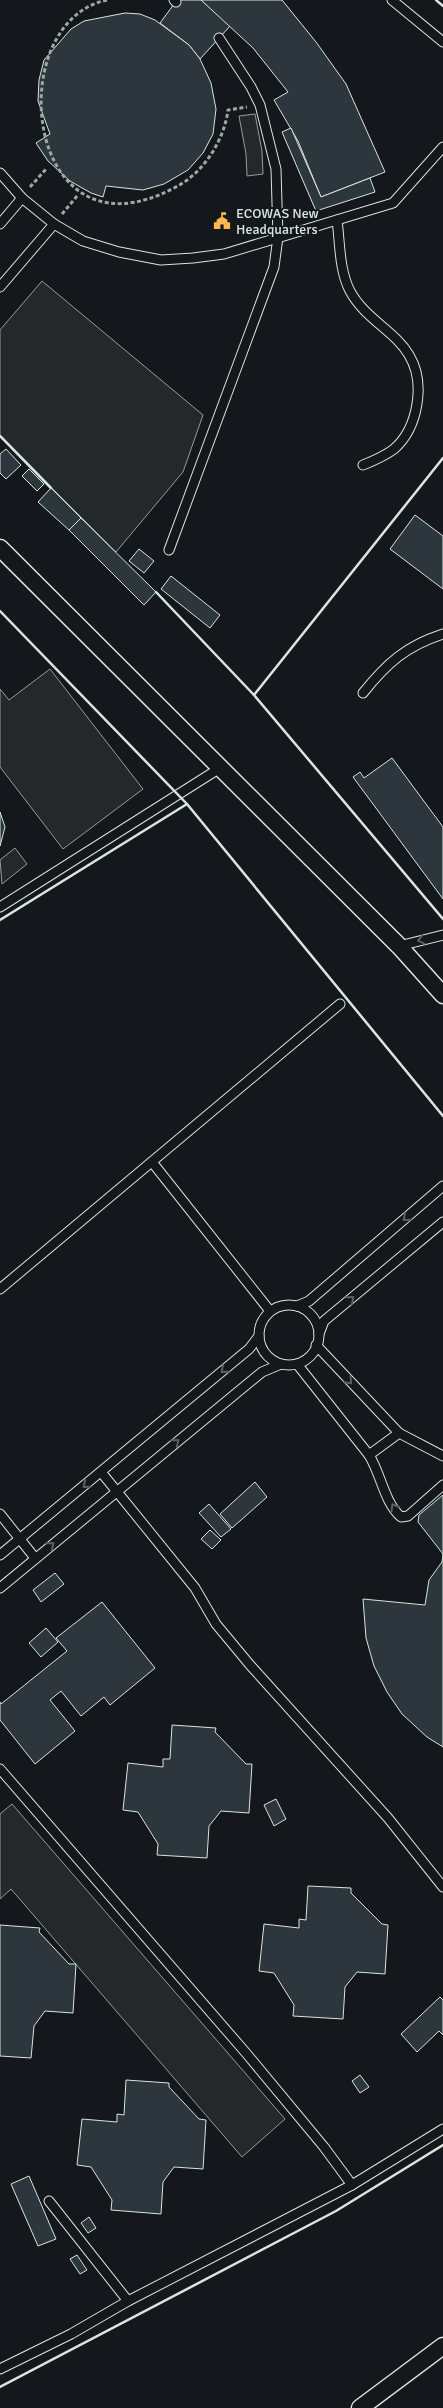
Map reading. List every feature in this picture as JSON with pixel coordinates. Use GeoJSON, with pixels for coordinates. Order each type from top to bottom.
{"type":"FeatureCollection","features":[{"type":"Feature","properties":{"kind":"street"},"geometry":{"type":"LineString","coordinates":[[0,548],[399,946],[443,995]]}},
{"type":"Feature","properties":{"kind":"street"},"geometry":{"type":"LineString","coordinates":[[360,2408],[443,2346]]}},
{"type":"Feature","properties":{"kind":"lane"},"geometry":{"type":"LineString","coordinates":[[392,0],[443,42]]}},
{"type":"Feature","properties":{"kind":"lane"},"geometry":{"type":"LineString","coordinates":[[169,550],[274,267],[278,237],[276,169],[260,105],[251,87],[219,38]]}},
{"type":"Feature","properties":{"kind":"lane"},"geometry":{"type":"LineString","coordinates":[[0,173],[22,198],[54,224],[83,241],[119,252],[162,260],[224,254],[393,203],[443,147]]}},
{"type":"Feature","properties":{"kind":"lane"},"geometry":{"type":"LineString","coordinates":[[0,224],[22,198]]}},
{"type":"Feature","properties":{"kind":"lane"},"geometry":{"type":"LineString","coordinates":[[337,220],[343,272],[349,290],[363,311],[409,355],[415,375],[418,402],[410,430],[393,450],[363,464]]}},
{"type":"Feature","properties":{"kind":"lane"},"geometry":{"type":"LineString","coordinates":[[0,287],[54,224]]}},
{"type":"Feature","properties":{"kind":"lane"},"geometry":{"type":"LineString","coordinates":[[363,693],[385,667],[408,649],[421,641],[443,634]]}},
{"type":"Feature","properties":{"kind":"lane"},"geometry":{"type":"LineString","coordinates":[[0,907],[220,768]]}},
{"type":"Feature","properties":{"kind":"lane"},"geometry":{"type":"LineString","coordinates":[[399,946],[443,935]]}},
{"type":"Feature","properties":{"kind":"lane"},"geometry":{"type":"LineString","coordinates":[[0,1289],[340,1004]]}},
{"type":"Feature","properties":{"kind":"lane"},"geometry":{"type":"LineString","coordinates":[[152,1162],[270,1312]]}},
{"type":"Feature","properties":{"kind":"lane"},"geometry":{"type":"LineString","coordinates":[[0,1555],[249,1349],[259,1336],[264,1318],[270,1312],[279,1307],[297,1306],[309,1301],[443,1186]]}},
{"type":"Feature","properties":{"kind":"lane"},"geometry":{"type":"LineString","coordinates":[[0,1588],[262,1372],[280,1364],[297,1364],[307,1359],[316,1345],[318,1334],[324,1321],[443,1222]]}},
{"type":"Feature","properties":{"kind":"lane"},"geometry":{"type":"LineString","coordinates":[[297,1306],[312,1317],[318,1334]]}},
{"type":"Feature","properties":{"kind":"lane"},"geometry":{"type":"LineString","coordinates":[[259,1336],[265,1353],[280,1364]]}},
{"type":"Feature","properties":{"kind":"lane"},"geometry":{"type":"LineString","coordinates":[[316,1345],[399,1433],[443,1456]]}},
{"type":"Feature","properties":{"kind":"lane"},"geometry":{"type":"LineString","coordinates":[[297,1364],[369,1455],[376,1466],[394,1511],[401,1517],[408,1516],[443,1485]]}},
{"type":"Feature","properties":{"kind":"lane"},"geometry":{"type":"LineString","coordinates":[[369,1455],[399,1433]]}},
{"type":"Feature","properties":{"kind":"lane"},"geometry":{"type":"LineString","coordinates":[[101,1472],[195,1588],[216,1624],[250,1665],[388,1818],[443,1887]]}},
{"type":"Feature","properties":{"kind":"lane"},"geometry":{"type":"LineString","coordinates":[[0,1514],[35,1558]]}},
{"type":"Feature","properties":{"kind":"lane"},"geometry":{"type":"LineString","coordinates":[[0,1769],[246,2053],[324,2147],[352,2185]]}},
{"type":"Feature","properties":{"kind":"lane"},"geometry":{"type":"LineString","coordinates":[[0,2369],[71,2334],[128,2301],[352,2185],[443,2129]]}},
{"type":"Feature","properties":{"kind":"lane"},"geometry":{"type":"LineString","coordinates":[[49,2201],[128,2301]]}},
{"type":"Feature","properties":{"kind":"path"},"geometry":{"type":"LineString","coordinates":[[90,3],[107,0]]}},
{"type":"Feature","properties":{"kind":"path"},"geometry":{"type":"LineString","coordinates":[[72,191],[78,195],[113,204],[136,203],[159,196],[180,185],[207,160],[222,134],[228,110],[260,105]]}},
{"type":"Feature","properties":{"kind":"path"},"geometry":{"type":"LineString","coordinates":[[42,162],[51,173]]}},
{"type":"Feature","properties":{"kind":"path"},"geometry":{"type":"LineString","coordinates":[[29,189],[47,168]]}},
{"type":"Feature","properties":{"kind":"path"},"geometry":{"type":"LineString","coordinates":[[61,215],[78,195]]}},
{"type":"Feature","properties":{"kind":"shaded area"},"geometry":{"type":"Polygon","coordinates":[[[255,114],[262,151],[263,174],[247,176],[246,154],[239,116],[255,114]]]}},
{"type":"Feature","properties":{"kind":"shaded area"},"geometry":{"type":"Polygon","coordinates":[[[42,281],[203,415],[183,472],[116,552],[0,436],[0,330],[42,281]]]}},
{"type":"Feature","properties":{"kind":"shaded area"},"geometry":{"type":"Polygon","coordinates":[[[50,669],[143,789],[63,849],[0,767],[0,689],[9,700],[50,669]]]}},
{"type":"Feature","properties":{"kind":"shaded area"},"geometry":{"type":"Polygon","coordinates":[[[15,848],[27,864],[2,884],[0,860],[15,848]]]}},
{"type":"Feature","properties":{"kind":"shaded area"},"geometry":{"type":"Polygon","coordinates":[[[12,1804],[285,2119],[242,2157],[11,1889],[0,1899],[0,1814],[12,1804]]]}},
{"type":"Feature","properties":{"kind":"building"},"geometry":{"type":"Polygon","coordinates":[[[177,0],[201,0],[231,25],[200,59],[189,45],[160,23],[177,0]]]}},
{"type":"Feature","properties":{"kind":"building"},"geometry":{"type":"Polygon","coordinates":[[[201,0],[282,0],[316,42],[346,84],[385,172],[321,197],[298,141],[274,100],[288,92],[253,48],[201,0]]]}},
{"type":"Feature","properties":{"kind":"building"},"geometry":{"type":"Polygon","coordinates":[[[125,13],[140,14],[155,20],[189,45],[200,59],[211,83],[216,109],[213,134],[203,153],[188,170],[164,184],[143,190],[106,186],[103,197],[91,193],[70,181],[48,161],[36,143],[50,134],[38,101],[39,80],[44,60],[71,29],[84,21],[125,13]]]}},
{"type":"Feature","properties":{"kind":"building"},"geometry":{"type":"Polygon","coordinates":[[[291,128],[321,197],[370,178],[375,192],[316,211],[282,132],[291,128]]]}},
{"type":"Feature","properties":{"kind":"building"},"geometry":{"type":"Polygon","coordinates":[[[6,449],[21,465],[6,479],[0,473],[0,454],[6,449]]]}},
{"type":"Feature","properties":{"kind":"building"},"geometry":{"type":"Polygon","coordinates":[[[29,469],[44,484],[37,491],[22,476],[29,469]]]}},
{"type":"Feature","properties":{"kind":"building"},"geometry":{"type":"Polygon","coordinates":[[[51,488],[81,518],[69,530],[38,502],[51,488]]]}},
{"type":"Feature","properties":{"kind":"building"},"geometry":{"type":"Polygon","coordinates":[[[415,515],[443,536],[443,589],[390,549],[415,515]]]}},
{"type":"Feature","properties":{"kind":"building"},"geometry":{"type":"Polygon","coordinates":[[[81,518],[156,592],[144,605],[69,530],[81,518]]]}},
{"type":"Feature","properties":{"kind":"building"},"geometry":{"type":"Polygon","coordinates":[[[139,549],[154,561],[144,573],[129,561],[139,549]]]}},
{"type":"Feature","properties":{"kind":"building"},"geometry":{"type":"Polygon","coordinates":[[[171,576],[220,615],[210,628],[161,589],[171,576]]]}},
{"type":"Feature","properties":{"kind":"building"},"geometry":{"type":"Polygon","coordinates":[[[392,758],[443,827],[443,899],[353,777],[360,772],[364,778],[392,758]]]}},
{"type":"Feature","properties":{"kind":"building"},"geometry":{"type":"Polygon","coordinates":[[[0,812],[5,827],[0,846],[0,812]]]}},
{"type":"Feature","properties":{"kind":"building"},"geometry":{"type":"Polygon","coordinates":[[[255,1482],[267,1497],[232,1528],[220,1514],[255,1482]]]}},
{"type":"Feature","properties":{"kind":"building"},"geometry":{"type":"Polygon","coordinates":[[[443,1495],[443,1554],[418,1522],[419,1515],[443,1495]]]}},
{"type":"Feature","properties":{"kind":"building"},"geometry":{"type":"Polygon","coordinates":[[[209,1504],[231,1529],[221,1537],[199,1513],[209,1504]]]}},
{"type":"Feature","properties":{"kind":"building"},"geometry":{"type":"Polygon","coordinates":[[[210,1530],[221,1540],[212,1549],[201,1539],[210,1530]]]}},
{"type":"Feature","properties":{"kind":"building"},"geometry":{"type":"Polygon","coordinates":[[[443,1554],[443,1747],[427,1737],[402,1714],[387,1692],[374,1666],[366,1638],[363,1599],[425,1605],[429,1580],[442,1562],[443,1554]]]}},
{"type":"Feature","properties":{"kind":"building"},"geometry":{"type":"Polygon","coordinates":[[[55,1573],[64,1584],[41,1602],[33,1590],[55,1573]]]}},
{"type":"Feature","properties":{"kind":"building"},"geometry":{"type":"Polygon","coordinates":[[[102,1602],[155,1668],[110,1705],[104,1697],[81,1716],[61,1691],[50,1700],[75,1731],[35,1764],[0,1720],[0,1702],[1,1704],[67,1651],[56,1638],[102,1602]]]}},
{"type":"Feature","properties":{"kind":"building"},"geometry":{"type":"Polygon","coordinates":[[[46,1628],[58,1642],[41,1657],[29,1643],[46,1628]]]}},
{"type":"Feature","properties":{"kind":"building"},"geometry":{"type":"Polygon","coordinates":[[[172,1725],[216,1728],[215,1732],[246,1764],[252,1764],[249,1813],[221,1811],[209,1826],[207,1858],[157,1855],[158,1844],[138,1812],[123,1810],[128,1763],[163,1767],[163,1759],[170,1759],[172,1725]]]}},
{"type":"Feature","properties":{"kind":"building"},"geometry":{"type":"Polygon","coordinates":[[[276,1799],[286,1819],[274,1826],[264,1805],[276,1799]]]}},
{"type":"Feature","properties":{"kind":"building"},"geometry":{"type":"Polygon","coordinates":[[[308,1886],[351,1888],[351,1893],[382,1924],[388,1925],[385,1974],[357,1972],[345,1987],[343,2019],[293,2016],[294,2005],[274,1973],[259,1971],[264,1924],[299,1928],[299,1919],[306,1920],[308,1886]]]}},
{"type":"Feature","properties":{"kind":"building"},"geometry":{"type":"Polygon","coordinates":[[[0,1925],[40,1928],[39,1932],[69,1964],[76,1964],[73,2013],[45,2011],[34,2026],[31,2058],[0,2056],[0,1925]]]}},
{"type":"Feature","properties":{"kind":"building"},"geometry":{"type":"Polygon","coordinates":[[[440,1997],[443,2000],[443,2035],[439,2031],[417,2052],[401,2034],[440,1997]]]}},
{"type":"Feature","properties":{"kind":"building"},"geometry":{"type":"Polygon","coordinates":[[[360,2075],[369,2087],[360,2093],[352,2081],[360,2075]]]}},
{"type":"Feature","properties":{"kind":"building"},"geometry":{"type":"Polygon","coordinates":[[[126,2080],[169,2083],[169,2087],[199,2119],[206,2120],[203,2169],[174,2167],[163,2182],[161,2214],[111,2210],[112,2200],[91,2167],[77,2165],[82,2119],[117,2122],[117,2114],[124,2115],[126,2080]]]}},
{"type":"Feature","properties":{"kind":"building"},"geometry":{"type":"Polygon","coordinates":[[[29,2176],[56,2239],[38,2246],[11,2184],[29,2176]]]}},
{"type":"Feature","properties":{"kind":"building"},"geometry":{"type":"Polygon","coordinates":[[[89,2217],[96,2228],[88,2233],[81,2223],[89,2217]]]}},
{"type":"Feature","properties":{"kind":"building"},"geometry":{"type":"Polygon","coordinates":[[[77,2255],[87,2270],[80,2274],[70,2259],[77,2255]]]}},
{"type":"Feature","properties":{"kind":"wall"},"geometry":{"type":"LineString","coordinates":[[436,0],[443,6]]}},
{"type":"Feature","properties":{"kind":"wall"},"geometry":{"type":"LineString","coordinates":[[0,436],[51,488]]}},
{"type":"Feature","properties":{"kind":"wall"},"geometry":{"type":"LineString","coordinates":[[156,592],[254,695],[443,458]]}},
{"type":"Feature","properties":{"kind":"wall"},"geometry":{"type":"LineString","coordinates":[[0,611],[187,804],[0,920]]}},
{"type":"Feature","properties":{"kind":"wall"},"geometry":{"type":"LineString","coordinates":[[254,695],[443,919]]}},
{"type":"Feature","properties":{"kind":"wall"},"geometry":{"type":"LineString","coordinates":[[187,804],[443,1116]]}},
{"type":"Feature","properties":{"kind":"wall"},"geometry":{"type":"LineString","coordinates":[[0,2387],[336,2211],[443,2145]]}},
{"type":"Feature","properties":{"kind":"place","name":"ECOWAS New Headquarters"},"geometry":{"type":"Point","coordinates":[222,221]}}]}
